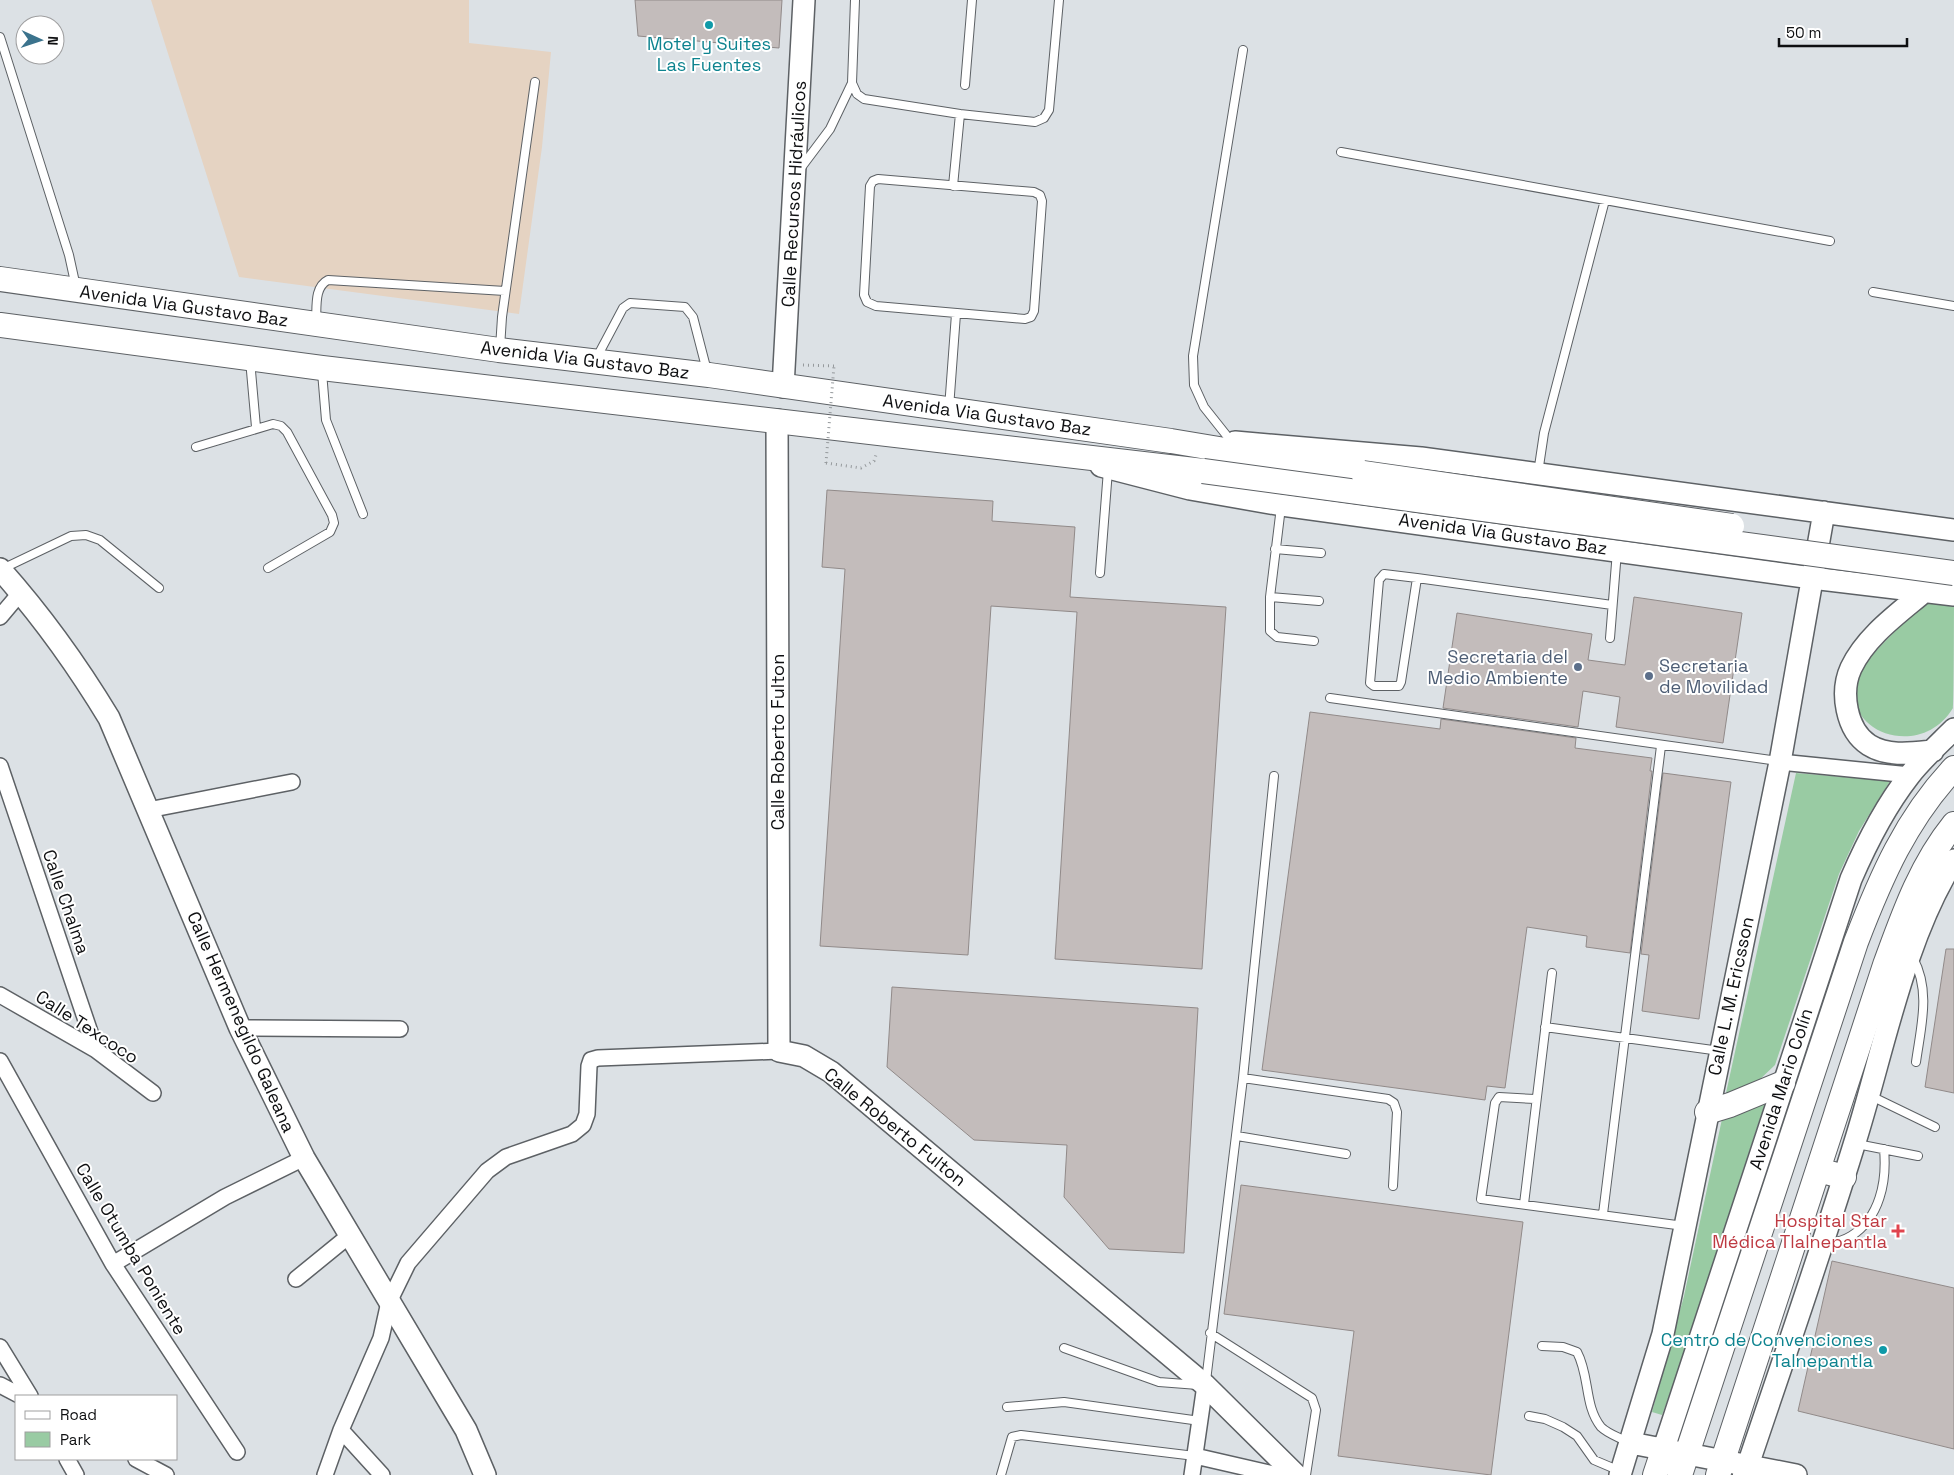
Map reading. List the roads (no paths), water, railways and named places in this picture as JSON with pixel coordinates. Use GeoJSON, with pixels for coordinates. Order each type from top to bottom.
{"type":"FeatureCollection","features":[{"type":"Feature","properties":{"kind":"main road","name":"Calle Recursos Hidráulicos"},"geometry":{"type":"LineString","coordinates":[[783,387],[804,0]]}},
{"type":"Feature","properties":{"kind":"main road","name":"Avenida Via Gustavo Baz"},"geometry":{"type":"LineString","coordinates":[[0,279],[316,325],[499,350],[708,375],[1171,441],[1363,473],[1954,558]]}},
{"type":"Feature","properties":{"kind":"main road","name":"Avenida Via Gustavo Baz"},"geometry":{"type":"LineString","coordinates":[[0,325],[322,368],[1203,471],[1954,573]]}},
{"type":"Feature","properties":{"kind":"main road","name":"Calle Roberto Fulton"},"geometry":{"type":"LineString","coordinates":[[777,420],[780,1051],[804,1056],[831,1072],[1205,1385],[1296,1475]]}},
{"type":"Feature","properties":{"kind":"main road","name":"Avenida Via Gustavo Baz"},"geometry":{"type":"LineString","coordinates":[[1171,441],[1231,442],[1421,458],[1954,530]]}},
{"type":"Feature","properties":{"kind":"main road","name":"Avenida Via Gustavo Baz"},"geometry":{"type":"LineString","coordinates":[[1055,453],[1190,489],[1282,505],[1617,549],[1812,578],[1925,590],[1954,595]]}},
{"type":"Feature","properties":{"kind":"main road","name":"Calle L. M. Ericsson"},"geometry":{"type":"LineString","coordinates":[[1621,1473],[1663,1334],[1780,762],[1824,512]]}},
{"type":"Feature","properties":{"kind":"main road","name":"Calle Hermenegildo Galeana"},"geometry":{"type":"LineString","coordinates":[[0,570],[21,592],[81,671],[109,718],[240,1028],[304,1158],[466,1430],[486,1475]]}},
{"type":"Feature","properties":{"kind":"main road"},"geometry":{"type":"LineString","coordinates":[[1925,590],[1861,651],[1850,669],[1846,689],[1846,709],[1855,729],[1869,745],[1890,752],[1909,754],[1933,751]]}},
{"type":"Feature","properties":{"kind":"main road","name":"Avenida Mario Colín"},"geometry":{"type":"LineString","coordinates":[[1654,1475],[1852,879],[1870,836],[1910,775],[1954,728]]}},
{"type":"Feature","properties":{"kind":"main road","name":"Avenida Mario Colín"},"geometry":{"type":"LineString","coordinates":[[1680,1475],[1856,942],[1882,876],[1902,837],[1954,768]]}},
{"type":"Feature","properties":{"kind":"main road"},"geometry":{"type":"LineString","coordinates":[[1720,1467],[1885,965],[1909,899],[1926,864],[1954,824]]}},
{"type":"Feature","properties":{"kind":"main road"},"geometry":{"type":"LineString","coordinates":[[1747,1470],[1855,1144],[1911,954],[1944,875],[1954,860]]}},
{"type":"Feature","properties":{"kind":"main road"},"geometry":{"type":"LineString","coordinates":[[1707,1112],[1730,1105],[1783,1082]]}},
{"type":"Feature","properties":{"kind":"main road"},"geometry":{"type":"LineString","coordinates":[[1819,1170],[1844,1177]]}},
{"type":"Feature","properties":{"kind":"main road"},"geometry":{"type":"LineString","coordinates":[[1631,1444],[1688,1453],[1720,1467],[1796,1475]]}},
{"type":"Feature","properties":{"kind":"main road"},"geometry":{"type":"LineString","coordinates":[[1621,1473],[1644,1475]]}},
{"type":"Feature","properties":{"kind":"street"},"geometry":{"type":"LineString","coordinates":[[0,617],[21,592]]}},
{"type":"Feature","properties":{"kind":"street"},"geometry":{"type":"LineString","coordinates":[[1780,762],[1910,775]]}},
{"type":"Feature","properties":{"kind":"street","name":"Calle Chalma"},"geometry":{"type":"LineString","coordinates":[[0,766],[96,1050]]}},
{"type":"Feature","properties":{"kind":"street"},"geometry":{"type":"LineString","coordinates":[[148,810],[292,782]]}},
{"type":"Feature","properties":{"kind":"street","name":"Calle Texcoco"},"geometry":{"type":"LineString","coordinates":[[0,994],[96,1050],[153,1093]]}},
{"type":"Feature","properties":{"kind":"street"},"geometry":{"type":"LineString","coordinates":[[240,1028],[400,1029]]}},
{"type":"Feature","properties":{"kind":"street"},"geometry":{"type":"LineString","coordinates":[[325,1475],[341,1430],[381,1338],[390,1302],[408,1263],[487,1171],[506,1157],[572,1134],[583,1125],[587,1114],[589,1066],[591,1060],[598,1058],[780,1051]]}},
{"type":"Feature","properties":{"kind":"street","name":"Calle Otumba Poniente"},"geometry":{"type":"LineString","coordinates":[[0,1061],[113,1264],[237,1452]]}},
{"type":"Feature","properties":{"kind":"street"},"geometry":{"type":"LineString","coordinates":[[113,1264],[224,1197],[304,1158]]}},
{"type":"Feature","properties":{"kind":"street"},"geometry":{"type":"LineString","coordinates":[[296,1279],[350,1235]]}},
{"type":"Feature","properties":{"kind":"street"},"geometry":{"type":"LineString","coordinates":[[0,1347],[29,1395]]}},
{"type":"Feature","properties":{"kind":"street"},"geometry":{"type":"LineString","coordinates":[[0,1385],[19,1395]]}},
{"type":"Feature","properties":{"kind":"street"},"geometry":{"type":"LineString","coordinates":[[1192,1475],[1205,1385]]}},
{"type":"Feature","properties":{"kind":"street"},"geometry":{"type":"LineString","coordinates":[[341,1430],[382,1475]]}},
{"type":"Feature","properties":{"kind":"street"},"geometry":{"type":"LineString","coordinates":[[1195,1456],[1278,1475]]}},
{"type":"Feature","properties":{"kind":"street"},"geometry":{"type":"LineString","coordinates":[[68,1460],[76,1475]]}},
{"type":"Feature","properties":{"kind":"street"},"geometry":{"type":"LineString","coordinates":[[138,1460],[166,1475]]}},
{"type":"Feature","properties":{"kind":"lane"},"geometry":{"type":"LineString","coordinates":[[795,175],[830,129],[852,84],[855,0]]}},
{"type":"Feature","properties":{"kind":"lane"},"geometry":{"type":"LineString","coordinates":[[965,84],[972,0]]}},
{"type":"Feature","properties":{"kind":"lane"},"geometry":{"type":"LineString","coordinates":[[852,84],[857,94],[864,99],[960,114],[1035,122],[1044,118],[1049,110],[1060,0]]}},
{"type":"Feature","properties":{"kind":"lane"},"geometry":{"type":"LineString","coordinates":[[0,37],[69,255],[77,291]]}},
{"type":"Feature","properties":{"kind":"lane"},"geometry":{"type":"LineString","coordinates":[[1231,442],[1204,407],[1197,392],[1194,385],[1193,356],[1243,50]]}},
{"type":"Feature","properties":{"kind":"lane"},"geometry":{"type":"LineString","coordinates":[[499,350],[505,291],[535,82]]}},
{"type":"Feature","properties":{"kind":"lane"},"geometry":{"type":"LineString","coordinates":[[953,186],[960,114]]}},
{"type":"Feature","properties":{"kind":"lane"},"geometry":{"type":"LineString","coordinates":[[1341,152],[1830,241]]}},
{"type":"Feature","properties":{"kind":"lane"},"geometry":{"type":"LineString","coordinates":[[873,180],[953,186],[1034,192],[1040,196],[1042,201],[1034,311],[1031,316],[1025,319],[956,314],[876,306],[867,302],[864,295],[870,186],[873,180]]}},
{"type":"Feature","properties":{"kind":"lane"},"geometry":{"type":"LineString","coordinates":[[1538,473],[1544,433],[1605,200]]}},
{"type":"Feature","properties":{"kind":"lane"},"geometry":{"type":"LineString","coordinates":[[316,325],[318,291],[322,284],[328,280],[505,291]]}},
{"type":"Feature","properties":{"kind":"lane"},"geometry":{"type":"LineString","coordinates":[[1874,292],[1954,306]]}},
{"type":"Feature","properties":{"kind":"lane"},"geometry":{"type":"LineString","coordinates":[[595,362],[623,308],[630,303],[685,307],[690,312],[708,375]]}},
{"type":"Feature","properties":{"kind":"lane"},"geometry":{"type":"LineString","coordinates":[[949,410],[956,314]]}},
{"type":"Feature","properties":{"kind":"lane"},"geometry":{"type":"LineString","coordinates":[[250,358],[256,427]]}},
{"type":"Feature","properties":{"kind":"lane"},"geometry":{"type":"LineString","coordinates":[[322,368],[326,420],[363,514]]}},
{"type":"Feature","properties":{"kind":"lane"},"geometry":{"type":"LineString","coordinates":[[196,447],[256,427],[273,424],[281,426],[287,432],[332,515],[334,523],[330,532],[268,568]]}},
{"type":"Feature","properties":{"kind":"lane"},"geometry":{"type":"LineString","coordinates":[[1100,572],[1108,468]]}},
{"type":"Feature","properties":{"kind":"lane"},"geometry":{"type":"LineString","coordinates":[[1282,505],[1270,597],[1270,631],[1272,635],[1314,641]]}},
{"type":"Feature","properties":{"kind":"lane"},"geometry":{"type":"LineString","coordinates":[[0,570],[10,563],[72,536],[86,535],[100,540],[159,588]]}},
{"type":"Feature","properties":{"kind":"lane"},"geometry":{"type":"LineString","coordinates":[[1275,549],[1321,553]]}},
{"type":"Feature","properties":{"kind":"lane"},"geometry":{"type":"LineString","coordinates":[[1610,638],[1617,549]]}},
{"type":"Feature","properties":{"kind":"lane"},"geometry":{"type":"LineString","coordinates":[[1417,578],[1401,682],[1399,686],[1394,687],[1374,686],[1370,683],[1381,576],[1417,578],[1612,605]]}},
{"type":"Feature","properties":{"kind":"lane"},"geometry":{"type":"LineString","coordinates":[[1270,597],[1318,602]]}},
{"type":"Feature","properties":{"kind":"lane"},"geometry":{"type":"LineString","coordinates":[[1330,698],[1780,762]]}},
{"type":"Feature","properties":{"kind":"lane"},"geometry":{"type":"LineString","coordinates":[[1603,1214],[1661,746]]}},
{"type":"Feature","properties":{"kind":"lane"},"geometry":{"type":"LineString","coordinates":[[1064,1348],[1159,1382],[1205,1385],[1210,1333],[1237,1136],[1274,776]]}},
{"type":"Feature","properties":{"kind":"lane"},"geometry":{"type":"LineString","coordinates":[[1911,954],[1920,971],[1924,987],[1916,1062]]}},
{"type":"Feature","properties":{"kind":"lane"},"geometry":{"type":"LineString","coordinates":[[1524,1204],[1535,1099],[1552,973]]}},
{"type":"Feature","properties":{"kind":"lane"},"geometry":{"type":"LineString","coordinates":[[1545,1026],[1720,1051]]}},
{"type":"Feature","properties":{"kind":"lane"},"geometry":{"type":"LineString","coordinates":[[1243,1078],[1388,1099],[1394,1103],[1397,1112],[1393,1186]]}},
{"type":"Feature","properties":{"kind":"lane"},"geometry":{"type":"LineString","coordinates":[[1868,1095],[1935,1126]]}},
{"type":"Feature","properties":{"kind":"lane"},"geometry":{"type":"LineString","coordinates":[[1535,1099],[1506,1096],[1499,1097],[1495,1103],[1481,1199],[1684,1226]]}},
{"type":"Feature","properties":{"kind":"lane"},"geometry":{"type":"LineString","coordinates":[[1237,1136],[1346,1154]]}},
{"type":"Feature","properties":{"kind":"lane"},"geometry":{"type":"LineString","coordinates":[[1855,1144],[1918,1156]]}},
{"type":"Feature","properties":{"kind":"lane"},"geometry":{"type":"LineString","coordinates":[[1821,1247],[1850,1237],[1871,1218],[1882,1189],[1885,1163],[1884,1149]]}},
{"type":"Feature","properties":{"kind":"lane"},"geometry":{"type":"LineString","coordinates":[[1210,1333],[1312,1398],[1316,1410],[1311,1455],[1306,1475]]}},
{"type":"Feature","properties":{"kind":"lane"},"geometry":{"type":"LineString","coordinates":[[1542,1346],[1563,1347],[1578,1352],[1586,1378],[1590,1407],[1602,1428],[1631,1444]]}},
{"type":"Feature","properties":{"kind":"lane"},"geometry":{"type":"LineString","coordinates":[[1007,1407],[1064,1402],[1200,1421]]}},
{"type":"Feature","properties":{"kind":"lane"},"geometry":{"type":"LineString","coordinates":[[1529,1416],[1545,1419],[1563,1427],[1577,1436],[1594,1460],[1621,1473]]}},
{"type":"Feature","properties":{"kind":"lane"},"geometry":{"type":"LineString","coordinates":[[1001,1475],[1008,1444],[1012,1437],[1021,1435],[1195,1456]]}},
{"type":"Feature","properties":{"kind":"place","name":"Motel y Suites Las Fuentes"},"geometry":{"type":"Point","coordinates":[709,25]}},
{"type":"Feature","properties":{"kind":"place","name":"Secretaria del Medio Ambiente"},"geometry":{"type":"Point","coordinates":[1578,667]}},
{"type":"Feature","properties":{"kind":"place","name":"Secretaria de Movilidad"},"geometry":{"type":"Point","coordinates":[1649,676]}},
{"type":"Feature","properties":{"kind":"place","name":"Hospital Star Médica Tlalnepantla"},"geometry":{"type":"Point","coordinates":[1898,1231]}},
{"type":"Feature","properties":{"kind":"place","name":"Centro de Convenciones Talnepantla"},"geometry":{"type":"Point","coordinates":[1883,1350]}}]}
